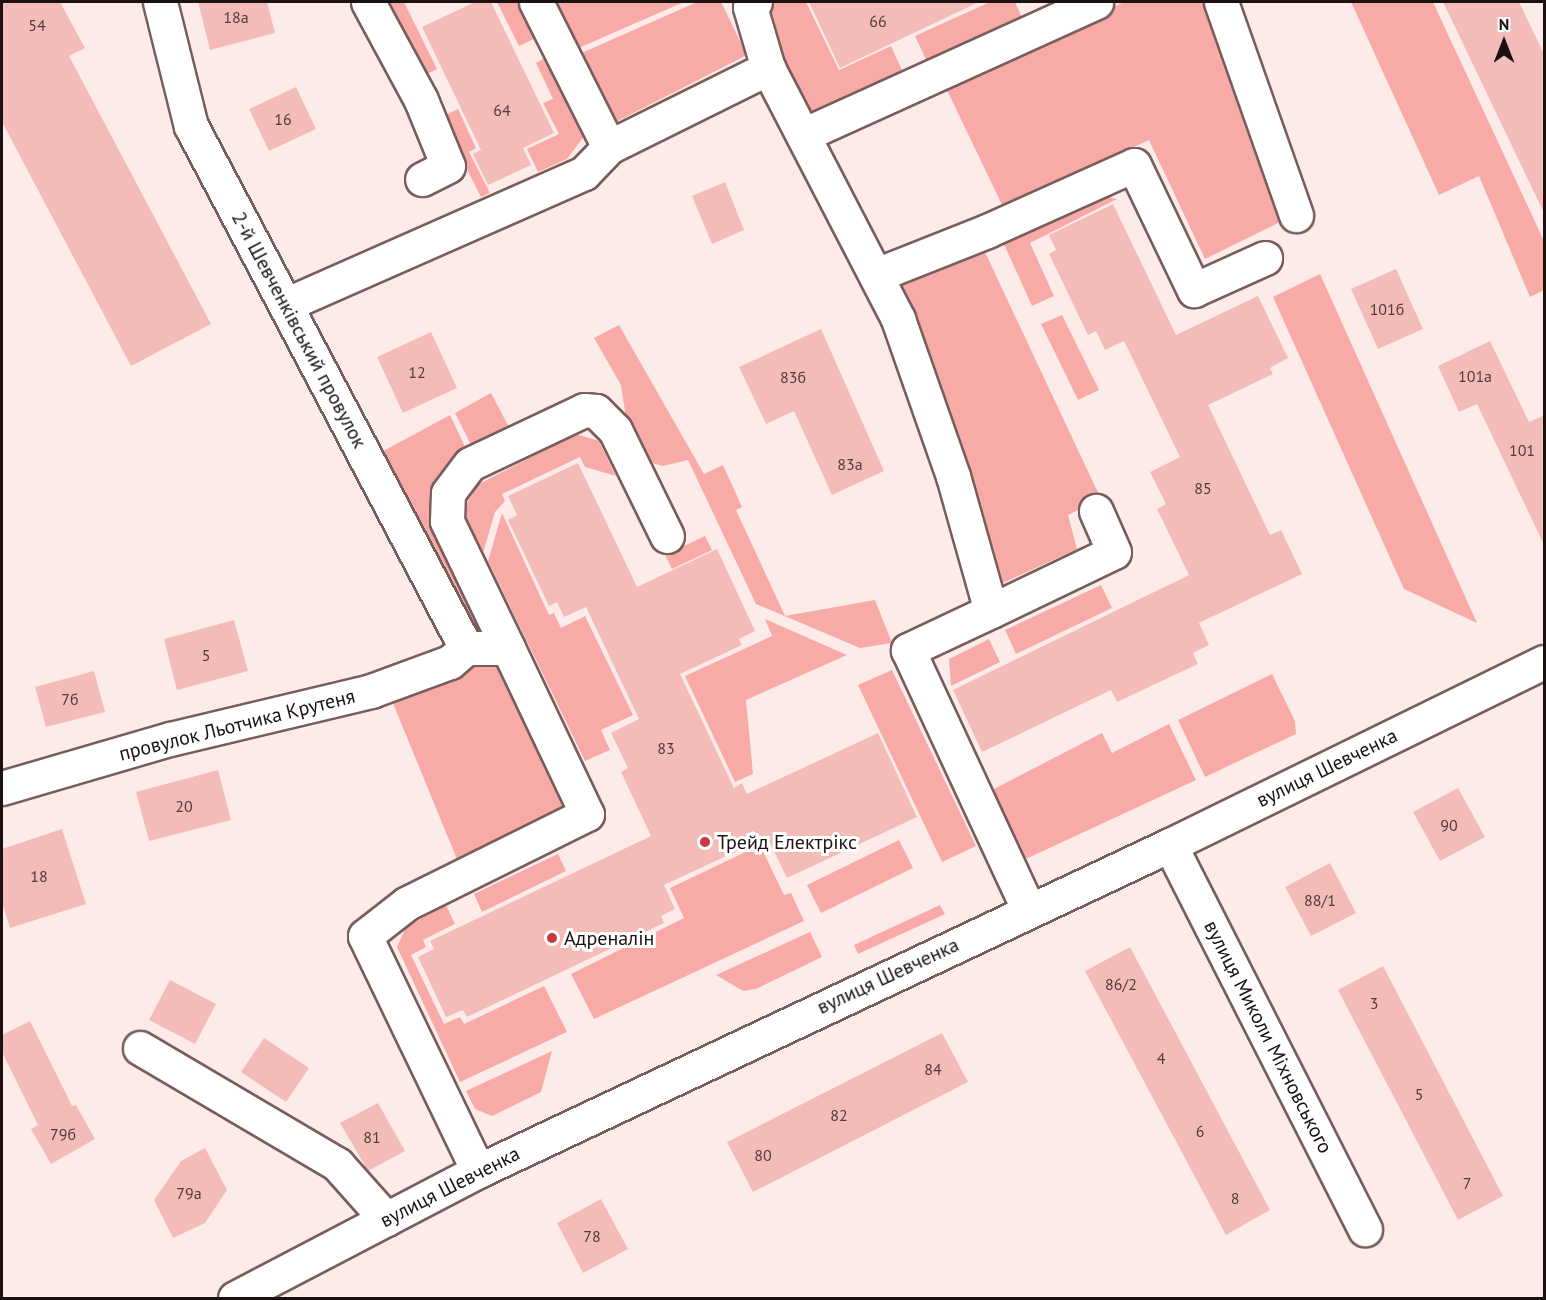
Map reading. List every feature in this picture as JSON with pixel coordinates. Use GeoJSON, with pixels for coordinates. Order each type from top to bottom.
{"type":"FeatureCollection","features":[{"type":"Feature","properties":{"kind":"street","name":"2-й Шевченківський провулок"},"geometry":{"type":"LineString","coordinates":[[160,2],[191,126],[287,304],[466,648]]}},
{"type":"Feature","properties":{"kind":"street"},"geometry":{"type":"LineString","coordinates":[[368,2],[421,100],[448,166],[422,179]]}},
{"type":"Feature","properties":{"kind":"street"},"geometry":{"type":"LineString","coordinates":[[536,2],[609,147]]}},
{"type":"Feature","properties":{"kind":"street"},"geometry":{"type":"LineString","coordinates":[[755,2],[750,7],[768,68],[898,319],[945,453],[992,611]]}},
{"type":"Feature","properties":{"kind":"street"},"geometry":{"type":"LineString","coordinates":[[803,135],[1096,2]]}},
{"type":"Feature","properties":{"kind":"street"},"geometry":{"type":"LineString","coordinates":[[1221,2],[1296,215]]}},
{"type":"Feature","properties":{"kind":"street"},"geometry":{"type":"LineString","coordinates":[[287,304],[584,173],[609,147],[768,68]]}},
{"type":"Feature","properties":{"kind":"street"},"geometry":{"type":"LineString","coordinates":[[876,275],[1134,165],[1194,290],[1264,258]]}},
{"type":"Feature","properties":{"kind":"street"},"geometry":{"type":"LineString","coordinates":[[478,1171],[365,936],[406,904],[587,814],[447,521],[448,493],[470,464],[584,410],[596,411],[615,430],[667,536]]}},
{"type":"Feature","properties":{"kind":"street"},"geometry":{"type":"LineString","coordinates":[[1028,909],[908,650],[1114,552],[1096,511]]}},
{"type":"Feature","properties":{"kind":"street"},"geometry":{"type":"LineString","coordinates":[[466,648],[508,648]]}},
{"type":"Feature","properties":{"kind":"street","name":"провулок Льотчика Крутеня"},"geometry":{"type":"LineString","coordinates":[[2,788],[170,739],[371,692],[450,662],[466,648]]}},
{"type":"Feature","properties":{"kind":"street","name":"вулиця Шевченка"},"geometry":{"type":"LineString","coordinates":[[235,1299],[478,1171],[1028,909],[1170,845],[1545,662]]}},
{"type":"Feature","properties":{"kind":"street","name":"вулиця Миколи Міхновського"},"geometry":{"type":"LineString","coordinates":[[1170,845],[1365,1229]]}},
{"type":"Feature","properties":{"kind":"street"},"geometry":{"type":"LineString","coordinates":[[140,1048],[337,1164],[386,1219]]}},
{"type":"Feature","properties":{"kind":"shaded area"},"geometry":{"type":"Polygon","coordinates":[[[386,2],[404,2],[437,69],[427,74],[415,64],[386,2]]]}},
{"type":"Feature","properties":{"kind":"shaded area"},"geometry":{"type":"Polygon","coordinates":[[[497,2],[523,2],[540,36],[519,46],[497,2]]]}},
{"type":"Feature","properties":{"kind":"shaded area"},"geometry":{"type":"Polygon","coordinates":[[[549,2],[684,2],[574,50],[549,2]]]}},
{"type":"Feature","properties":{"kind":"shaded area"},"geometry":{"type":"Polygon","coordinates":[[[697,2],[721,2],[747,55],[610,125],[577,55],[697,2]]]}},
{"type":"Feature","properties":{"kind":"shaded area"},"geometry":{"type":"Polygon","coordinates":[[[767,2],[806,2],[839,70],[891,46],[905,77],[813,118],[764,23],[767,2]]]}},
{"type":"Feature","properties":{"kind":"shaded area"},"geometry":{"type":"Polygon","coordinates":[[[990,2],[1015,2],[1024,22],[929,66],[915,36],[990,2]]]}},
{"type":"Feature","properties":{"kind":"shaded area"},"geometry":{"type":"Polygon","coordinates":[[[1124,2],[1204,2],[1282,221],[1205,259],[1149,140],[1004,209],[944,84],[1124,2]]]}},
{"type":"Feature","properties":{"kind":"shaded area"},"geometry":{"type":"Polygon","coordinates":[[[1351,2],[1433,2],[1544,241],[1544,290],[1530,297],[1479,176],[1439,195],[1351,2]]]}},
{"type":"Feature","properties":{"kind":"shaded area"},"geometry":{"type":"Polygon","coordinates":[[[550,55],[588,131],[567,159],[538,172],[527,149],[559,134],[543,103],[553,99],[536,63],[550,55]]]}},
{"type":"Feature","properties":{"kind":"shaded area"},"geometry":{"type":"Polygon","coordinates":[[[458,109],[476,148],[469,152],[490,193],[481,197],[448,132],[447,114],[458,109]]]}},
{"type":"Feature","properties":{"kind":"shaded area"},"geometry":{"type":"Polygon","coordinates":[[[1096,194],[1117,199],[1030,243],[1054,296],[1032,306],[1003,242],[1096,194]]]}},
{"type":"Feature","properties":{"kind":"shaded area"},"geometry":{"type":"Polygon","coordinates":[[[984,250],[1101,499],[1068,515],[1077,549],[1003,583],[971,474],[901,284],[984,250]]]}},
{"type":"Feature","properties":{"kind":"shaded area"},"geometry":{"type":"Polygon","coordinates":[[[1320,274],[1477,623],[1404,589],[1273,297],[1320,274]]]}},
{"type":"Feature","properties":{"kind":"shaded area"},"geometry":{"type":"Polygon","coordinates":[[[1062,315],[1099,390],[1078,400],[1041,324],[1062,315]]]}},
{"type":"Feature","properties":{"kind":"shaded area"},"geometry":{"type":"Polygon","coordinates":[[[619,325],[704,474],[723,465],[742,507],[736,510],[785,616],[875,600],[892,643],[860,648],[756,604],[688,460],[663,466],[647,462],[626,418],[621,385],[594,338],[619,325]]]}},
{"type":"Feature","properties":{"kind":"shaded area"},"geometry":{"type":"Polygon","coordinates":[[[491,393],[511,431],[474,451],[455,413],[491,393]]]}},
{"type":"Feature","properties":{"kind":"shaded area"},"geometry":{"type":"Polygon","coordinates":[[[450,415],[468,453],[453,461],[483,626],[471,633],[374,456],[450,415]]]}},
{"type":"Feature","properties":{"kind":"shaded area"},"geometry":{"type":"Polygon","coordinates":[[[576,434],[599,441],[616,476],[585,467],[580,457],[502,494],[505,501],[495,512],[483,553],[466,518],[467,503],[477,485],[576,434]]]}},
{"type":"Feature","properties":{"kind":"shaded area"},"geometry":{"type":"Polygon","coordinates":[[[502,513],[549,615],[554,613],[561,628],[585,616],[633,715],[601,730],[610,750],[585,761],[488,561],[502,513]]]}},
{"type":"Feature","properties":{"kind":"shaded area"},"geometry":{"type":"Polygon","coordinates":[[[705,536],[712,550],[672,569],[665,555],[705,536]]]}},
{"type":"Feature","properties":{"kind":"shaded area"},"geometry":{"type":"Polygon","coordinates":[[[1101,585],[1112,608],[1016,654],[1005,630],[1101,585]]]}},
{"type":"Feature","properties":{"kind":"shaded area"},"geometry":{"type":"Polygon","coordinates":[[[765,619],[847,655],[746,700],[753,774],[735,782],[685,676],[772,636],[765,619]]]}},
{"type":"Feature","properties":{"kind":"shaded area"},"geometry":{"type":"Polygon","coordinates":[[[989,639],[1000,662],[951,686],[949,659],[989,639]]]}},
{"type":"Feature","properties":{"kind":"shaded area"},"geometry":{"type":"Polygon","coordinates":[[[483,661],[499,661],[567,803],[564,812],[461,869],[392,701],[483,661]]]}},
{"type":"Feature","properties":{"kind":"shaded area"},"geometry":{"type":"Polygon","coordinates":[[[892,670],[976,846],[942,862],[858,685],[892,670]]]}},
{"type":"Feature","properties":{"kind":"shaded area"},"geometry":{"type":"Polygon","coordinates":[[[1272,674],[1295,721],[1296,734],[1205,777],[1178,720],[1272,674]]]}},
{"type":"Feature","properties":{"kind":"shaded area"},"geometry":{"type":"Polygon","coordinates":[[[1169,724],[1196,780],[1028,858],[1022,857],[990,791],[1102,733],[1112,753],[1169,724]]]}},
{"type":"Feature","properties":{"kind":"shaded area"},"geometry":{"type":"Polygon","coordinates":[[[899,840],[913,868],[821,913],[807,885],[899,840]]]}},
{"type":"Feature","properties":{"kind":"shaded area"},"geometry":{"type":"Polygon","coordinates":[[[760,845],[784,895],[791,893],[804,921],[594,1019],[571,974],[684,918],[670,888],[760,845]]]}},
{"type":"Feature","properties":{"kind":"shaded area"},"geometry":{"type":"Polygon","coordinates":[[[558,854],[566,871],[482,912],[474,894],[558,854]]]}},
{"type":"Feature","properties":{"kind":"shaded area"},"geometry":{"type":"Polygon","coordinates":[[[446,905],[455,924],[423,940],[426,947],[411,955],[444,1024],[460,1017],[464,1024],[544,986],[567,1032],[460,1082],[397,947],[406,927],[446,905]]]}},
{"type":"Feature","properties":{"kind":"shaded area"},"geometry":{"type":"Polygon","coordinates":[[[940,905],[945,914],[858,954],[854,945],[940,905]]]}},
{"type":"Feature","properties":{"kind":"shaded area"},"geometry":{"type":"Polygon","coordinates":[[[810,932],[822,957],[756,989],[743,991],[716,975],[810,932]]]}},
{"type":"Feature","properties":{"kind":"shaded area"},"geometry":{"type":"Polygon","coordinates":[[[552,1051],[541,1092],[492,1116],[475,1109],[466,1091],[552,1051]]]}},
{"type":"Feature","properties":{"kind":"building"},"geometry":{"type":"Polygon","coordinates":[[[2,2],[60,2],[85,48],[69,56],[211,324],[131,366],[2,122],[2,2]]]}},
{"type":"Feature","properties":{"kind":"building"},"geometry":{"type":"Polygon","coordinates":[[[198,2],[267,2],[275,33],[210,50],[198,2]]]}},
{"type":"Feature","properties":{"kind":"building"},"geometry":{"type":"Polygon","coordinates":[[[475,2],[491,2],[554,133],[523,148],[531,165],[488,185],[473,154],[481,150],[422,27],[475,2]]]}},
{"type":"Feature","properties":{"kind":"building"},"geometry":{"type":"Polygon","coordinates":[[[809,2],[979,2],[840,68],[809,2]]]}},
{"type":"Feature","properties":{"kind":"building"},"geometry":{"type":"Polygon","coordinates":[[[1443,2],[1519,2],[1545,56],[1545,215],[1443,2]]]}},
{"type":"Feature","properties":{"kind":"building"},"geometry":{"type":"Polygon","coordinates":[[[296,87],[316,129],[269,151],[249,109],[296,87]]]}},
{"type":"Feature","properties":{"kind":"building"},"geometry":{"type":"Polygon","coordinates":[[[725,182],[744,230],[712,244],[692,196],[725,182]]]}},
{"type":"Feature","properties":{"kind":"building"},"geometry":{"type":"Polygon","coordinates":[[[1113,204],[1176,335],[1258,296],[1288,358],[1270,368],[1273,374],[1208,405],[1270,535],[1281,530],[1302,574],[1199,623],[1209,645],[1193,653],[1198,664],[1117,702],[1111,690],[982,752],[953,690],[1189,575],[1157,509],[1166,504],[1150,472],[1180,457],[1124,341],[1105,350],[1096,331],[1088,335],[1049,254],[1056,250],[1049,235],[1113,204]]]}},
{"type":"Feature","properties":{"kind":"building"},"geometry":{"type":"Polygon","coordinates":[[[1396,269],[1423,329],[1378,349],[1351,289],[1396,269]]]}},
{"type":"Feature","properties":{"kind":"building"},"geometry":{"type":"Polygon","coordinates":[[[821,329],[884,471],[832,495],[794,411],[766,424],[739,367],[821,329]]]}},
{"type":"Feature","properties":{"kind":"building"},"geometry":{"type":"Polygon","coordinates":[[[431,332],[457,388],[403,413],[377,357],[431,332]]]}},
{"type":"Feature","properties":{"kind":"building"},"geometry":{"type":"Polygon","coordinates":[[[1490,341],[1529,422],[1545,415],[1545,547],[1477,404],[1459,412],[1438,366],[1490,341]]]}},
{"type":"Feature","properties":{"kind":"building"},"geometry":{"type":"Polygon","coordinates":[[[578,463],[637,587],[717,549],[755,631],[739,639],[742,645],[680,674],[734,788],[742,783],[747,794],[878,733],[917,817],[787,878],[767,837],[664,885],[675,909],[661,916],[664,923],[467,1017],[463,1010],[446,1017],[418,957],[434,949],[430,941],[651,836],[621,772],[628,768],[611,733],[639,719],[586,607],[564,617],[557,602],[549,606],[508,520],[517,515],[508,496],[578,463]]]}},
{"type":"Feature","properties":{"kind":"building"},"geometry":{"type":"Polygon","coordinates":[[[234,620],[248,671],[177,690],[164,639],[234,620]]]}},
{"type":"Feature","properties":{"kind":"building"},"geometry":{"type":"Polygon","coordinates":[[[94,671],[105,712],[46,727],[35,687],[94,671]]]}},
{"type":"Feature","properties":{"kind":"building"},"geometry":{"type":"Polygon","coordinates":[[[218,770],[231,820],[149,841],[136,792],[218,770]]]}},
{"type":"Feature","properties":{"kind":"building"},"geometry":{"type":"Polygon","coordinates":[[[1458,788],[1485,837],[1440,861],[1413,812],[1458,788]]]}},
{"type":"Feature","properties":{"kind":"building"},"geometry":{"type":"Polygon","coordinates":[[[62,829],[86,904],[10,928],[2,902],[2,849],[62,829]]]}},
{"type":"Feature","properties":{"kind":"building"},"geometry":{"type":"Polygon","coordinates":[[[1330,863],[1356,913],[1311,936],[1285,887],[1330,863]]]}},
{"type":"Feature","properties":{"kind":"building"},"geometry":{"type":"Polygon","coordinates":[[[1130,947],[1270,1210],[1226,1235],[1085,971],[1130,947]]]}},
{"type":"Feature","properties":{"kind":"building"},"geometry":{"type":"Polygon","coordinates":[[[1383,966],[1503,1196],[1458,1220],[1338,990],[1383,966]]]}},
{"type":"Feature","properties":{"kind":"building"},"geometry":{"type":"Polygon","coordinates":[[[170,980],[216,1004],[195,1044],[149,1020],[170,980]]]}},
{"type":"Feature","properties":{"kind":"building"},"geometry":{"type":"Polygon","coordinates":[[[30,1021],[72,1106],[76,1105],[95,1139],[51,1164],[31,1129],[38,1125],[2,1052],[2,1035],[30,1021]]]}},
{"type":"Feature","properties":{"kind":"building"},"geometry":{"type":"Polygon","coordinates":[[[942,1033],[968,1082],[753,1192],[727,1142],[942,1033]]]}},
{"type":"Feature","properties":{"kind":"building"},"geometry":{"type":"Polygon","coordinates":[[[264,1038],[309,1068],[286,1102],[241,1072],[264,1038]]]}},
{"type":"Feature","properties":{"kind":"building"},"geometry":{"type":"Polygon","coordinates":[[[378,1103],[405,1151],[368,1171],[340,1123],[378,1103]]]}},
{"type":"Feature","properties":{"kind":"building"},"geometry":{"type":"Polygon","coordinates":[[[205,1148],[227,1190],[205,1223],[173,1238],[154,1200],[181,1161],[205,1148]]]}},
{"type":"Feature","properties":{"kind":"building"},"geometry":{"type":"Polygon","coordinates":[[[601,1199],[628,1249],[583,1273],[557,1223],[601,1199]]]}},
{"type":"Feature","properties":{"kind":"place","name":"Трейд Електрікс"},"geometry":{"type":"Point","coordinates":[705,842]}},
{"type":"Feature","properties":{"kind":"place","name":"Адреналін"},"geometry":{"type":"Point","coordinates":[552,938]}}]}
